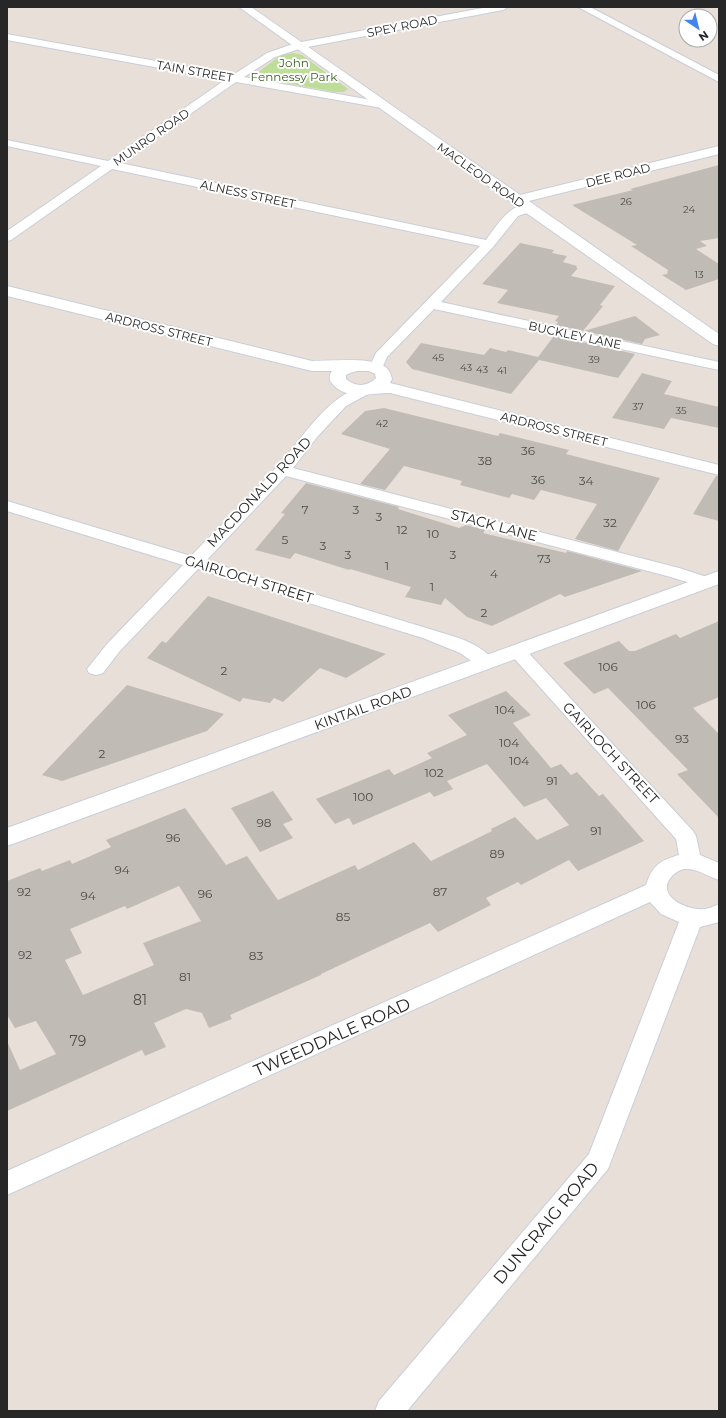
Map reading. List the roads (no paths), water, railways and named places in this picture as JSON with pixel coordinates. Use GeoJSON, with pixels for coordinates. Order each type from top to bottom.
{"type":"FeatureCollection","features":[{"type":"Feature","properties":{"kind":"street","name":"MACLEOD ROAD"},"geometry":{"type":"LineString","coordinates":[[244,7],[719,341]]}},
{"type":"Feature","properties":{"kind":"street","name":"SPEY ROAD"},"geometry":{"type":"LineString","coordinates":[[300,45],[503,7]]}},
{"type":"Feature","properties":{"kind":"street"},"geometry":{"type":"LineString","coordinates":[[583,7],[719,79]]}},
{"type":"Feature","properties":{"kind":"street","name":"TAIN STREET"},"geometry":{"type":"LineString","coordinates":[[7,37],[382,105]]}},
{"type":"Feature","properties":{"kind":"street","name":"MUNRO ROAD"},"geometry":{"type":"LineString","coordinates":[[7,237],[234,79],[271,55],[300,45]]}},
{"type":"Feature","properties":{"kind":"street","name":"ALNESS STREET"},"geometry":{"type":"LineString","coordinates":[[7,143],[489,244]]}},
{"type":"Feature","properties":{"kind":"street","name":"DEE ROAD"},"geometry":{"type":"LineString","coordinates":[[517,200],[719,150]]}},
{"type":"Feature","properties":{"kind":"street","name":"MACDONALD ROAD"},"geometry":{"type":"LineString","coordinates":[[96,669],[112,648],[283,470],[313,433],[341,403],[373,375],[431,304],[489,244],[514,213],[529,208]]}},
{"type":"Feature","properties":{"kind":"street","name":"ARDROSS STREET"},"geometry":{"type":"LineString","coordinates":[[7,291],[312,366],[373,375],[719,470]]}},
{"type":"Feature","properties":{"kind":"street","name":"BUCKLEY LANE"},"geometry":{"type":"LineString","coordinates":[[431,304],[719,366]]}},
{"type":"Feature","properties":{"kind":"street","name":"ARDROSS STREET"},"geometry":{"type":"LineString","coordinates":[[312,366],[352,389],[373,375]]}},
{"type":"Feature","properties":{"kind":"street"},"geometry":{"type":"LineString","coordinates":[[341,403],[338,374],[340,371],[373,375]]}},
{"type":"Feature","properties":{"kind":"street","name":"STACK LANE"},"geometry":{"type":"LineString","coordinates":[[283,470],[673,572],[712,579]]}},
{"type":"Feature","properties":{"kind":"street","name":"GAIRLOCH STREET"},"geometry":{"type":"LineString","coordinates":[[7,506],[435,636],[466,647],[477,654],[486,664]]}},
{"type":"Feature","properties":{"kind":"street","name":"KINTAIL ROAD"},"geometry":{"type":"LineString","coordinates":[[7,837],[486,664],[712,579]]}},
{"type":"Feature","properties":{"kind":"street","name":"GAIRLOCH STREET"},"geometry":{"type":"LineString","coordinates":[[518,652],[686,836],[710,865]]}},
{"type":"Feature","properties":{"kind":"street"},"geometry":{"type":"LineString","coordinates":[[710,865],[679,862],[668,866],[661,872],[656,881],[656,890],[661,900],[669,908],[679,914],[692,918],[704,918],[719,913]]}},
{"type":"Feature","properties":{"kind":"street","name":"TWEEDDALE ROAD"},"geometry":{"type":"LineString","coordinates":[[7,1183],[656,890]]}},
{"type":"Feature","properties":{"kind":"street","name":"DUNCRAIG ROAD"},"geometry":{"type":"LineString","coordinates":[[389,1411],[599,1161],[692,918]]}},
{"type":"Feature","properties":{"kind":"park label","name":"John Fennessy Park"},"geometry":{"type":"Point","coordinates":[294,69]}}]}
